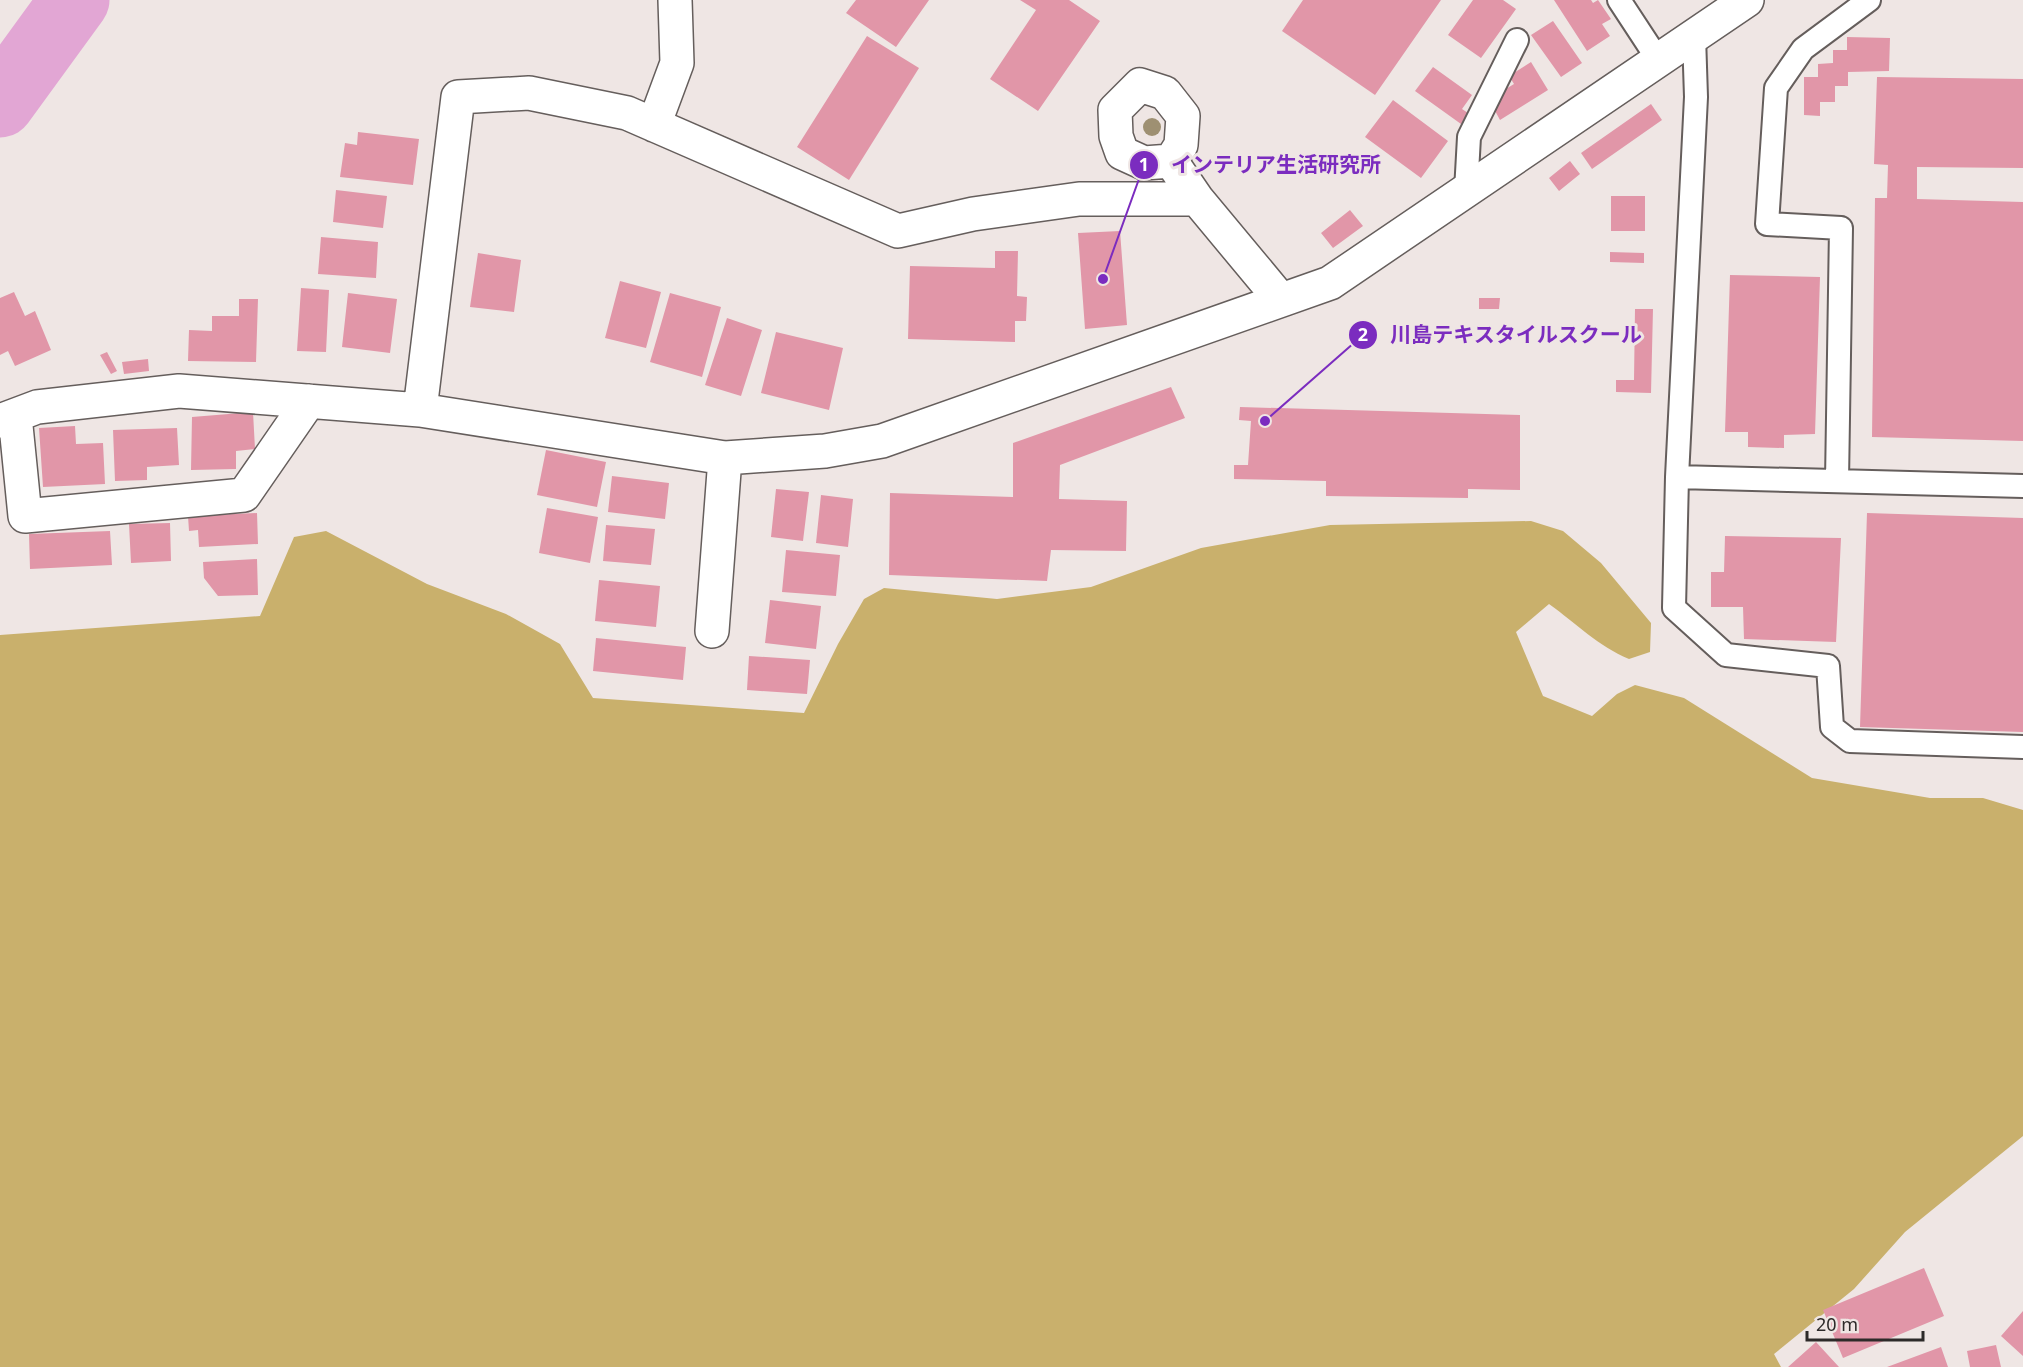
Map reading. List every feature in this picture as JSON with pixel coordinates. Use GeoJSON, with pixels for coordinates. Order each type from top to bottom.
{"type":"FeatureCollection","features":[{"type":"Feature","properties":{"kind":"street"},"geometry":{"type":"LineString","coordinates":[[654,125],[677,63],[675,0]]}},
{"type":"Feature","properties":{"kind":"street"},"geometry":{"type":"LineString","coordinates":[[309,401],[244,495],[25,516],[7,418],[37,406],[179,391],[309,401],[420,410],[725,458],[825,451],[882,441],[1330,283],[1747,0]]}},
{"type":"Feature","properties":{"kind":"street"},"geometry":{"type":"LineString","coordinates":[[420,410],[458,97],[529,93],[627,112],[898,231],[973,214],[1079,200],[1197,200]]}},
{"type":"Feature","properties":{"kind":"street"},"geometry":{"type":"LineString","coordinates":[[1171,161],[1197,200],[1281,300]]}},
{"type":"Feature","properties":{"kind":"street"},"geometry":{"type":"LineString","coordinates":[[712,631],[725,458]]}},
{"type":"Feature","properties":{"kind":"lane"},"geometry":{"type":"LineString","coordinates":[[1619,0],[1659,61]]}},
{"type":"Feature","properties":{"kind":"lane"},"geometry":{"type":"LineString","coordinates":[[1837,481],[1841,228],[1767,224],[1776,88],[1803,49],[1869,0]]}},
{"type":"Feature","properties":{"kind":"lane"},"geometry":{"type":"LineString","coordinates":[[1694,36],[1696,97],[1677,477],[1674,608],[1726,655],[1828,666],[1832,727],[1850,741],[2023,747]]}},
{"type":"Feature","properties":{"kind":"lane"},"geometry":{"type":"LineString","coordinates":[[1466,191],[1469,138],[1517,40]]}},
{"type":"Feature","properties":{"kind":"lane"},"geometry":{"type":"LineString","coordinates":[[1677,477],[2023,486]]}},
{"type":"Feature","properties":{"kind":"shaded area"},"geometry":{"type":"Polygon","coordinates":[[[1531,521],[1563,531],[1601,563],[1651,623],[1650,652],[1629,659],[1597,641],[1549,604],[1516,632],[1543,696],[1592,716],[1617,694],[1635,685],[1684,698],[1812,778],[1930,798],[1983,798],[2023,810],[2023,1136],[1905,1232],[1854,1289],[1774,1354],[1781,1367],[0,1367],[0,635],[260,616],[294,537],[326,531],[427,584],[506,614],[560,644],[593,698],[804,713],[838,644],[864,599],[884,588],[997,599],[1091,587],[1201,548],[1330,525],[1531,521]]]}},
{"type":"Feature","properties":{"kind":"building"},"geometry":{"type":"Polygon","coordinates":[[[856,0],[929,0],[896,47],[846,13],[856,0]]]}},
{"type":"Feature","properties":{"kind":"building"},"geometry":{"type":"Polygon","coordinates":[[[1020,0],[1069,0],[1100,21],[1038,111],[990,79],[1036,10],[1020,0]]]}},
{"type":"Feature","properties":{"kind":"building"},"geometry":{"type":"Polygon","coordinates":[[[1303,0],[1441,0],[1375,95],[1282,31],[1303,0]]]}},
{"type":"Feature","properties":{"kind":"building"},"geometry":{"type":"Polygon","coordinates":[[[1473,0],[1503,0],[1516,9],[1481,58],[1448,35],[1473,0]]]}},
{"type":"Feature","properties":{"kind":"building"},"geometry":{"type":"Polygon","coordinates":[[[1554,0],[1591,0],[1593,3],[1598,0],[1611,19],[1602,24],[1610,36],[1587,51],[1554,0]]]}},
{"type":"Feature","properties":{"kind":"building"},"geometry":{"type":"Polygon","coordinates":[[[1553,21],[1582,63],[1561,77],[1531,35],[1553,21]]]}},
{"type":"Feature","properties":{"kind":"building"},"geometry":{"type":"Polygon","coordinates":[[[867,36],[919,68],[849,180],[797,147],[867,36]]]}},
{"type":"Feature","properties":{"kind":"building"},"geometry":{"type":"Polygon","coordinates":[[[1847,37],[1890,38],[1889,71],[1848,72],[1848,86],[1835,86],[1835,102],[1820,102],[1820,116],[1804,115],[1804,77],[1818,77],[1818,64],[1833,63],[1833,50],[1847,50],[1847,37]]]}},
{"type":"Feature","properties":{"kind":"building"},"geometry":{"type":"Polygon","coordinates":[[[1531,62],[1548,90],[1500,120],[1493,107],[1500,102],[1496,95],[1514,84],[1509,76],[1531,62]]]}},
{"type":"Feature","properties":{"kind":"building"},"geometry":{"type":"Polygon","coordinates":[[[1433,67],[1472,95],[1462,109],[1468,113],[1461,124],[1415,91],[1433,67]]]}},
{"type":"Feature","properties":{"kind":"building"},"geometry":{"type":"Polygon","coordinates":[[[1877,77],[2023,79],[2023,168],[1917,167],[1917,199],[2023,202],[2023,441],[1872,437],[1875,198],[1887,198],[1888,165],[1874,164],[1877,77]]]}},
{"type":"Feature","properties":{"kind":"building"},"geometry":{"type":"Polygon","coordinates":[[[1393,100],[1448,141],[1421,178],[1365,137],[1393,100]]]}},
{"type":"Feature","properties":{"kind":"building"},"geometry":{"type":"Polygon","coordinates":[[[1651,104],[1662,120],[1592,169],[1581,153],[1651,104]]]}},
{"type":"Feature","properties":{"kind":"building"},"geometry":{"type":"Polygon","coordinates":[[[358,132],[419,139],[413,185],[340,177],[345,143],[357,145],[358,132]]]}},
{"type":"Feature","properties":{"kind":"building"},"geometry":{"type":"Polygon","coordinates":[[[1570,161],[1580,174],[1559,191],[1549,178],[1570,161]]]}},
{"type":"Feature","properties":{"kind":"building"},"geometry":{"type":"Polygon","coordinates":[[[336,190],[387,196],[383,228],[333,222],[336,190]]]}},
{"type":"Feature","properties":{"kind":"building"},"geometry":{"type":"Polygon","coordinates":[[[1611,196],[1645,196],[1645,231],[1611,231],[1611,196]]]}},
{"type":"Feature","properties":{"kind":"building"},"geometry":{"type":"Polygon","coordinates":[[[1350,210],[1363,226],[1333,248],[1321,233],[1350,210]]]}},
{"type":"Feature","properties":{"kind":"building"},"geometry":{"type":"Polygon","coordinates":[[[1120,231],[1127,325],[1085,329],[1078,233],[1120,231]]]}},
{"type":"Feature","properties":{"kind":"building"},"geometry":{"type":"Polygon","coordinates":[[[321,237],[378,242],[376,278],[318,274],[321,237]]]}},
{"type":"Feature","properties":{"kind":"building"},"geometry":{"type":"Polygon","coordinates":[[[995,251],[1018,251],[1017,296],[1027,297],[1026,321],[1015,321],[1015,342],[908,339],[910,266],[995,268],[995,251]]]}},
{"type":"Feature","properties":{"kind":"building"},"geometry":{"type":"Polygon","coordinates":[[[1610,252],[1644,253],[1644,263],[1610,262],[1610,252]]]}},
{"type":"Feature","properties":{"kind":"building"},"geometry":{"type":"Polygon","coordinates":[[[478,253],[521,260],[514,312],[470,307],[478,253]]]}},
{"type":"Feature","properties":{"kind":"building"},"geometry":{"type":"Polygon","coordinates":[[[1730,275],[1820,277],[1815,434],[1784,435],[1784,448],[1748,447],[1748,432],[1725,432],[1730,275]]]}},
{"type":"Feature","properties":{"kind":"building"},"geometry":{"type":"Polygon","coordinates":[[[620,281],[661,292],[646,348],[605,338],[620,281]]]}},
{"type":"Feature","properties":{"kind":"building"},"geometry":{"type":"Polygon","coordinates":[[[301,288],[329,290],[326,352],[297,351],[301,288]]]}},
{"type":"Feature","properties":{"kind":"building"},"geometry":{"type":"Polygon","coordinates":[[[14,292],[25,316],[35,311],[51,350],[15,366],[8,351],[0,355],[0,298],[14,292]]]}},
{"type":"Feature","properties":{"kind":"building"},"geometry":{"type":"Polygon","coordinates":[[[348,293],[397,299],[390,353],[342,347],[348,293]]]}},
{"type":"Feature","properties":{"kind":"building"},"geometry":{"type":"Polygon","coordinates":[[[670,293],[721,307],[702,377],[650,362],[670,293]]]}},
{"type":"Feature","properties":{"kind":"building"},"geometry":{"type":"Polygon","coordinates":[[[1479,298],[1500,298],[1499,309],[1479,309],[1479,298]]]}},
{"type":"Feature","properties":{"kind":"building"},"geometry":{"type":"Polygon","coordinates":[[[239,299],[258,299],[256,362],[188,361],[189,330],[212,331],[212,316],[239,316],[239,299]]]}},
{"type":"Feature","properties":{"kind":"building"},"geometry":{"type":"Polygon","coordinates":[[[1635,309],[1653,309],[1651,393],[1616,392],[1616,380],[1634,380],[1635,309]]]}},
{"type":"Feature","properties":{"kind":"building"},"geometry":{"type":"Polygon","coordinates":[[[727,318],[762,330],[741,396],[705,385],[727,318]]]}},
{"type":"Feature","properties":{"kind":"building"},"geometry":{"type":"Polygon","coordinates":[[[776,332],[843,348],[829,410],[761,393],[776,332]]]}},
{"type":"Feature","properties":{"kind":"building"},"geometry":{"type":"Polygon","coordinates":[[[107,352],[117,371],[111,374],[100,355],[107,352]]]}},
{"type":"Feature","properties":{"kind":"building"},"geometry":{"type":"Polygon","coordinates":[[[148,359],[149,371],[124,374],[122,362],[148,359]]]}},
{"type":"Feature","properties":{"kind":"building"},"geometry":{"type":"Polygon","coordinates":[[[1171,387],[1185,418],[1060,465],[1059,499],[1127,501],[1126,551],[1051,550],[1047,581],[889,575],[890,493],[1013,497],[1013,443],[1171,387]]]}},
{"type":"Feature","properties":{"kind":"building"},"geometry":{"type":"Polygon","coordinates":[[[1240,407],[1520,415],[1520,490],[1468,489],[1468,498],[1326,496],[1326,481],[1234,479],[1234,465],[1248,465],[1251,421],[1239,420],[1240,407]]]}},
{"type":"Feature","properties":{"kind":"building"},"geometry":{"type":"Polygon","coordinates":[[[253,412],[255,449],[236,451],[236,469],[191,470],[192,417],[253,412]]]}},
{"type":"Feature","properties":{"kind":"building"},"geometry":{"type":"Polygon","coordinates":[[[75,426],[76,444],[103,443],[105,484],[43,487],[39,428],[75,426]]]}},
{"type":"Feature","properties":{"kind":"building"},"geometry":{"type":"Polygon","coordinates":[[[177,428],[179,465],[147,467],[147,480],[115,481],[113,430],[177,428]]]}},
{"type":"Feature","properties":{"kind":"building"},"geometry":{"type":"Polygon","coordinates":[[[546,450],[606,462],[597,507],[537,495],[546,450]]]}},
{"type":"Feature","properties":{"kind":"building"},"geometry":{"type":"Polygon","coordinates":[[[612,476],[669,483],[665,519],[608,512],[612,476]]]}},
{"type":"Feature","properties":{"kind":"building"},"geometry":{"type":"Polygon","coordinates":[[[776,489],[809,492],[803,541],[771,537],[776,489]]]}},
{"type":"Feature","properties":{"kind":"building"},"geometry":{"type":"Polygon","coordinates":[[[821,495],[853,499],[848,547],[816,543],[821,495]]]}},
{"type":"Feature","properties":{"kind":"building"},"geometry":{"type":"Polygon","coordinates":[[[547,508],[598,517],[590,563],[539,553],[547,508]]]}},
{"type":"Feature","properties":{"kind":"building"},"geometry":{"type":"Polygon","coordinates":[[[257,513],[258,544],[199,547],[198,530],[189,531],[188,516],[257,513]]]}},
{"type":"Feature","properties":{"kind":"building"},"geometry":{"type":"Polygon","coordinates":[[[1867,513],[2023,518],[2023,732],[1860,727],[1867,513]]]}},
{"type":"Feature","properties":{"kind":"building"},"geometry":{"type":"Polygon","coordinates":[[[170,523],[171,561],[131,563],[129,524],[170,523]]]}},
{"type":"Feature","properties":{"kind":"building"},"geometry":{"type":"Polygon","coordinates":[[[606,525],[655,529],[651,565],[603,561],[606,525]]]}},
{"type":"Feature","properties":{"kind":"building"},"geometry":{"type":"Polygon","coordinates":[[[110,531],[112,565],[30,569],[29,534],[110,531]]]}},
{"type":"Feature","properties":{"kind":"building"},"geometry":{"type":"Polygon","coordinates":[[[1725,536],[1841,538],[1836,642],[1744,639],[1743,607],[1711,607],[1711,572],[1724,572],[1725,536]]]}},
{"type":"Feature","properties":{"kind":"building"},"geometry":{"type":"Polygon","coordinates":[[[786,550],[840,555],[836,596],[782,592],[786,550]]]}},
{"type":"Feature","properties":{"kind":"building"},"geometry":{"type":"Polygon","coordinates":[[[257,559],[258,595],[218,596],[204,578],[203,562],[257,559]]]}},
{"type":"Feature","properties":{"kind":"building"},"geometry":{"type":"Polygon","coordinates":[[[599,580],[660,586],[656,627],[595,621],[599,580]]]}},
{"type":"Feature","properties":{"kind":"building"},"geometry":{"type":"Polygon","coordinates":[[[770,600],[821,606],[816,649],[765,643],[770,600]]]}},
{"type":"Feature","properties":{"kind":"building"},"geometry":{"type":"Polygon","coordinates":[[[596,638],[686,647],[683,680],[593,671],[596,638]]]}},
{"type":"Feature","properties":{"kind":"building"},"geometry":{"type":"Polygon","coordinates":[[[749,656],[810,660],[807,694],[747,690],[749,656]]]}},
{"type":"Feature","properties":{"kind":"building"},"geometry":{"type":"Polygon","coordinates":[[[1924,1268],[1944,1316],[1843,1358],[1823,1310],[1924,1268]]]}},
{"type":"Feature","properties":{"kind":"building"},"geometry":{"type":"Polygon","coordinates":[[[2023,1311],[2023,1356],[2001,1336],[2023,1311]]]}},
{"type":"Feature","properties":{"kind":"building"},"geometry":{"type":"Polygon","coordinates":[[[1816,1342],[1839,1367],[1788,1367],[1816,1342]]]}},
{"type":"Feature","properties":{"kind":"building"},"geometry":{"type":"Polygon","coordinates":[[[1996,1345],[2001,1367],[1970,1367],[1967,1351],[1996,1345]]]}},
{"type":"Feature","properties":{"kind":"building"},"geometry":{"type":"Polygon","coordinates":[[[1941,1347],[1948,1367],[1887,1367],[1941,1347]]]}},
{"type":"Feature","properties":{"kind":"waterway"},"geometry":{"type":"LineString","coordinates":[[0,103],[75,0]]}},
{"type":"Feature","properties":{"kind":"place","name":"インテリア生活研究所"},"geometry":{"type":"Point","coordinates":[1103,279]}},
{"type":"Feature","properties":{"kind":"place","name":"川島テキスタイルスクール"},"geometry":{"type":"Point","coordinates":[1265,421]}}]}
